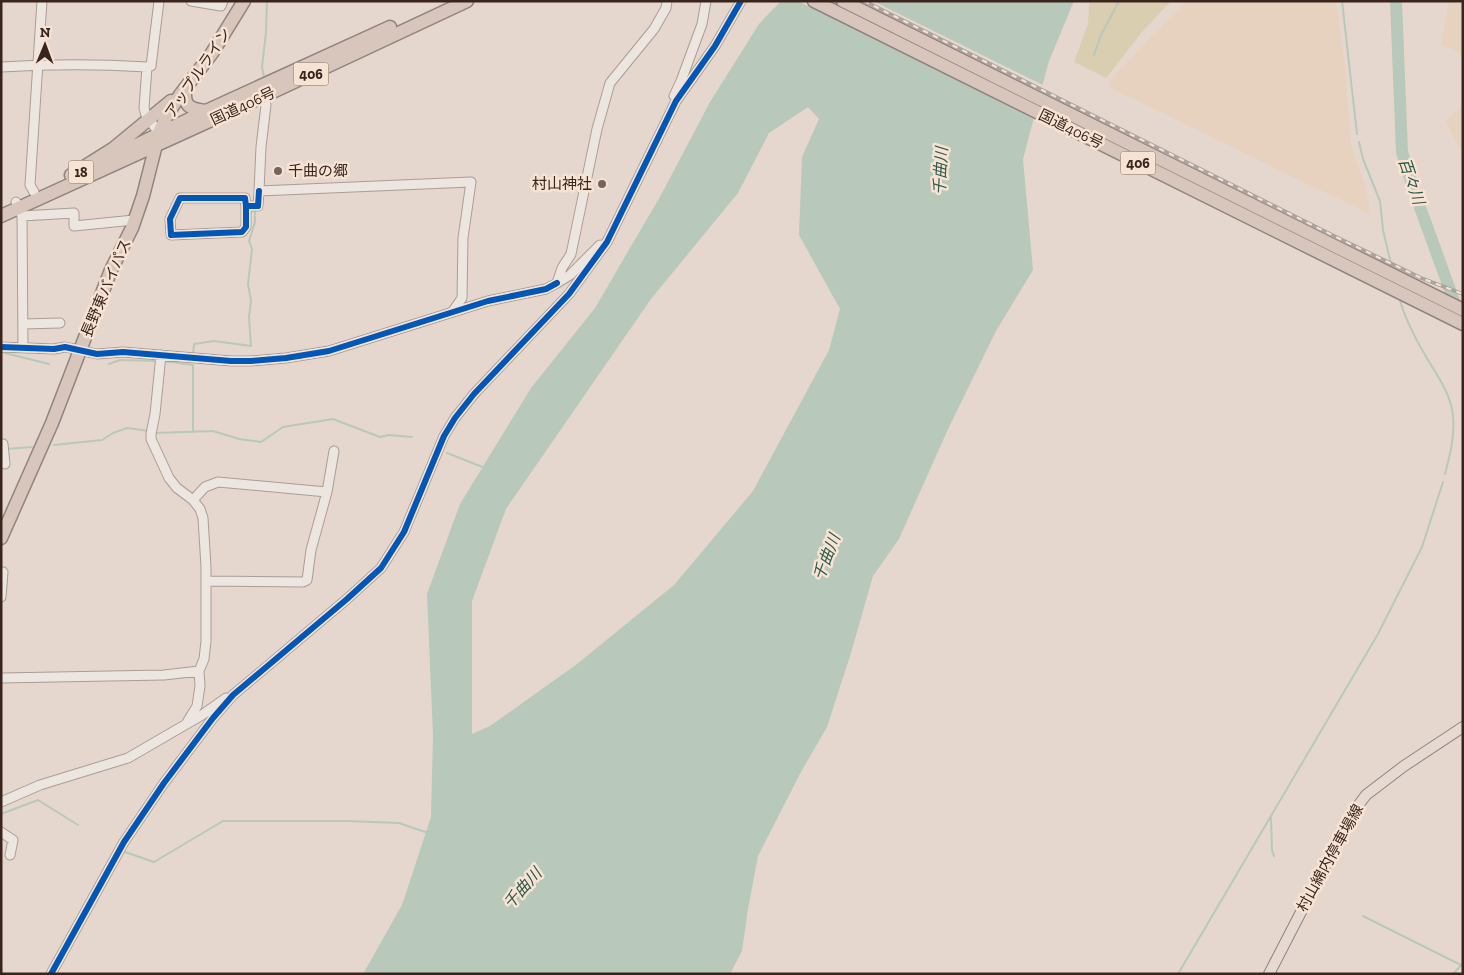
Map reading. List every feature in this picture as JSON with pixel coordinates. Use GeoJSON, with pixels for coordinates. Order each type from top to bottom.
{"type":"FeatureCollection","features":[{"type":"Feature","properties":{"kind":"highway","name":"アップルライン"},"geometry":{"type":"LineString","coordinates":[[155,146],[168,115],[182,92],[218,45],[244,1]]}},
{"type":"Feature","properties":{"kind":"highway","name":"国道406号"},"geometry":{"type":"LineString","coordinates":[[155,146],[262,91],[446,1]]}},
{"type":"Feature","properties":{"kind":"highway","name":"国道406号"},"geometry":{"type":"LineString","coordinates":[[159,133],[206,111],[262,91],[467,1]]}},
{"type":"Feature","properties":{"kind":"highway","name":"国道406号"},"geometry":{"type":"LineString","coordinates":[[814,1],[1463,324]]}},
{"type":"Feature","properties":{"kind":"highway","name":"国道406号"},"geometry":{"type":"LineString","coordinates":[[843,1],[1463,310]]}},
{"type":"Feature","properties":{"kind":"highway"},"geometry":{"type":"LineString","coordinates":[[71,175],[114,148],[182,92],[189,106],[206,111]]}},
{"type":"Feature","properties":{"kind":"highway","name":"18"},"geometry":{"type":"LineString","coordinates":[[1,208],[19,208],[34,192],[79,173],[159,133]]}},
{"type":"Feature","properties":{"kind":"highway","name":"18"},"geometry":{"type":"LineString","coordinates":[[1,216],[155,146]]}},
{"type":"Feature","properties":{"kind":"highway","name":"長野東バイパス"},"geometry":{"type":"LineString","coordinates":[[1,538],[52,423],[111,270],[134,220],[143,196],[155,146]]}},
{"type":"Feature","properties":{"kind":"main road","name":"村山綿内停車場線"},"geometry":{"type":"LineString","coordinates":[[1268,974],[1350,815],[1366,795],[1404,766],[1463,727]]}},
{"type":"Feature","properties":{"kind":"street"},"geometry":{"type":"LineString","coordinates":[[34,192],[30,184],[42,1]]}},
{"type":"Feature","properties":{"kind":"street"},"geometry":{"type":"LineString","coordinates":[[159,1],[150,66],[147,67],[144,108],[146,115],[159,133]]}},
{"type":"Feature","properties":{"kind":"street"},"geometry":{"type":"LineString","coordinates":[[191,1],[221,6],[223,1]]}},
{"type":"Feature","properties":{"kind":"street"},"geometry":{"type":"LineString","coordinates":[[557,282],[562,268],[571,254],[597,129],[610,83],[654,29],[668,1]]}},
{"type":"Feature","properties":{"kind":"street"},"geometry":{"type":"LineString","coordinates":[[676,101],[674,96],[702,24],[706,1]]}},
{"type":"Feature","properties":{"kind":"street"},"geometry":{"type":"LineString","coordinates":[[51,974],[124,842],[164,783],[213,718],[233,695],[381,568],[404,532],[444,436],[455,418],[474,394],[569,294],[607,242],[676,101],[715,46],[741,1]]}},
{"type":"Feature","properties":{"kind":"street"},"geometry":{"type":"LineString","coordinates":[[1,67],[113,65],[147,67]]}},
{"type":"Feature","properties":{"kind":"street"},"geometry":{"type":"LineString","coordinates":[[246,206],[258,206],[261,148],[266,105],[262,91]]}},
{"type":"Feature","properties":{"kind":"street"},"geometry":{"type":"LineString","coordinates":[[259,191],[471,182],[464,238],[462,298],[453,311]]}},
{"type":"Feature","properties":{"kind":"street"},"geometry":{"type":"LineString","coordinates":[[180,198],[245,198],[246,206],[246,227],[242,232],[171,235],[170,219],[180,198]]}},
{"type":"Feature","properties":{"kind":"street"},"geometry":{"type":"LineString","coordinates":[[23,348],[19,208],[74,213],[74,226],[134,220]]}},
{"type":"Feature","properties":{"kind":"street"},"geometry":{"type":"LineString","coordinates":[[1,347],[54,350],[65,347],[97,354],[123,352],[238,361],[286,358],[329,351],[488,300],[546,289],[570,275],[598,246],[607,242]]}},
{"type":"Feature","properties":{"kind":"street"},"geometry":{"type":"LineString","coordinates":[[23,324],[60,323]]}},
{"type":"Feature","properties":{"kind":"street"},"geometry":{"type":"LineString","coordinates":[[161,355],[156,414],[151,439],[169,478],[177,488],[193,500],[200,509],[203,518],[206,641],[204,659],[200,671],[197,706],[186,724]]}},
{"type":"Feature","properties":{"kind":"street"},"geometry":{"type":"LineString","coordinates":[[5,446],[5,464]]}},
{"type":"Feature","properties":{"kind":"street"},"geometry":{"type":"LineString","coordinates":[[206,581],[303,582],[306,580],[327,492],[334,451]]}},
{"type":"Feature","properties":{"kind":"street"},"geometry":{"type":"LineString","coordinates":[[193,500],[206,487],[218,482],[327,492]]}},
{"type":"Feature","properties":{"kind":"street"},"geometry":{"type":"LineString","coordinates":[[1,597],[3,572]]}},
{"type":"Feature","properties":{"kind":"street"},"geometry":{"type":"LineString","coordinates":[[1,678],[164,675],[200,671]]}},
{"type":"Feature","properties":{"kind":"street"},"geometry":{"type":"LineString","coordinates":[[1,802],[40,785],[128,758],[202,715],[226,697],[233,695]]}},
{"type":"Feature","properties":{"kind":"street"},"geometry":{"type":"LineString","coordinates":[[1,832],[13,840],[10,855]]}},
{"type":"Feature","properties":{"kind":"shaded area"},"geometry":{"type":"Polygon","coordinates":[[[1089,1],[1171,1],[1142,32],[1106,78],[1074,62],[1088,24],[1089,1]]]}},
{"type":"Feature","properties":{"kind":"shaded area"},"geometry":{"type":"Polygon","coordinates":[[[1186,1],[1336,1],[1345,65],[1351,145],[1365,185],[1369,203],[1369,214],[1109,87],[1110,80],[1186,1]]]}},
{"type":"Feature","properties":{"kind":"shaded area"},"geometry":{"type":"Polygon","coordinates":[[[1449,1],[1463,1],[1463,55],[1441,44],[1449,1]]]}},
{"type":"Feature","properties":{"kind":"shaded area"},"geometry":{"type":"Polygon","coordinates":[[[1463,104],[1463,156],[1446,121],[1463,104]]]}},
{"type":"Feature","properties":{"kind":"water","name":"千曲川"},"geometry":{"type":"Polygon","coordinates":[[[781,1],[1074,1],[1049,61],[1023,159],[1033,270],[996,331],[949,427],[899,539],[873,576],[827,727],[801,772],[758,856],[742,951],[730,974],[363,974],[402,905],[431,817],[433,735],[427,594],[460,504],[531,388],[595,308],[661,195],[710,102],[759,24],[781,1]],[[808,107],[769,133],[738,193],[651,299],[506,509],[472,601],[472,734],[490,726],[577,664],[674,585],[753,491],[829,350],[840,309],[799,235],[802,157],[819,119],[808,107]]]}},
{"type":"Feature","properties":{"kind":"pier"},"geometry":{"type":"Polygon","coordinates":[[[798,1],[873,1],[1045,86],[1036,120],[798,1]]]}},
{"type":"Feature","properties":{"kind":"waterway"},"geometry":{"type":"LineString","coordinates":[[264,77],[262,67],[267,1]]}},
{"type":"Feature","properties":{"kind":"waterway"},"geometry":{"type":"LineString","coordinates":[[1094,55],[1101,35],[1119,1]]}},
{"type":"Feature","properties":{"kind":"waterway"},"geometry":{"type":"LineString","coordinates":[[1342,1],[1357,134]]}},
{"type":"Feature","properties":{"kind":"waterway","name":"百々川"},"geometry":{"type":"LineString","coordinates":[[1396,1],[1402,152],[1413,188],[1458,312]]}},
{"type":"Feature","properties":{"kind":"waterway"},"geometry":{"type":"LineString","coordinates":[[1359,142],[1363,159],[1380,201],[1383,230],[1392,268]]}},
{"type":"Feature","properties":{"kind":"waterway"},"geometry":{"type":"LineString","coordinates":[[193,355],[194,344],[214,341],[251,346],[249,317],[251,301],[248,284],[252,249],[249,241],[255,222],[255,210]]}},
{"type":"Feature","properties":{"kind":"waterway"},"geometry":{"type":"LineString","coordinates":[[1399,297],[1411,330],[1444,387],[1452,408],[1453,438],[1445,474]]}},
{"type":"Feature","properties":{"kind":"waterway"},"geometry":{"type":"LineString","coordinates":[[1,352],[49,364]]}},
{"type":"Feature","properties":{"kind":"waterway"},"geometry":{"type":"LineString","coordinates":[[109,364],[120,360],[156,361]]}},
{"type":"Feature","properties":{"kind":"waterway"},"geometry":{"type":"LineString","coordinates":[[163,361],[193,365],[193,432]]}},
{"type":"Feature","properties":{"kind":"waterway"},"geometry":{"type":"LineString","coordinates":[[155,433],[213,431],[239,439],[261,442],[283,427],[333,419],[380,437],[389,435],[412,437]]}},
{"type":"Feature","properties":{"kind":"waterway"},"geometry":{"type":"LineString","coordinates":[[54,445],[102,440],[113,433],[127,428],[149,431]]}},
{"type":"Feature","properties":{"kind":"waterway"},"geometry":{"type":"LineString","coordinates":[[6,449],[32,447]]}},
{"type":"Feature","properties":{"kind":"waterway"},"geometry":{"type":"LineString","coordinates":[[447,453],[485,468]]}},
{"type":"Feature","properties":{"kind":"waterway"},"geometry":{"type":"LineString","coordinates":[[1178,974],[1378,634],[1422,547],[1443,482]]}},
{"type":"Feature","properties":{"kind":"waterway"},"geometry":{"type":"LineString","coordinates":[[1,814],[38,800],[78,825]]}},
{"type":"Feature","properties":{"kind":"waterway"},"geometry":{"type":"LineString","coordinates":[[1271,818],[1272,850],[1274,856]]}},
{"type":"Feature","properties":{"kind":"waterway"},"geometry":{"type":"LineString","coordinates":[[125,852],[154,862],[223,821],[399,823],[428,833]]}},
{"type":"Feature","properties":{"kind":"waterway"},"geometry":{"type":"LineString","coordinates":[[1363,916],[1461,965]]}},
{"type":"Feature","properties":{"kind":"waterway"},"geometry":{"type":"LineString","coordinates":[[1453,974],[1463,963]]}},
{"type":"Feature","properties":{"kind":"railway"},"geometry":{"type":"LineString","coordinates":[[864,1],[1336,237],[1421,278],[1463,294]]}},
{"type":"Feature","properties":{"kind":"cycle path"},"geometry":{"type":"LineString","coordinates":[[51,974],[124,842],[164,783],[213,718],[233,695],[381,568],[404,532],[444,436],[455,418],[474,394],[569,294],[607,242],[676,101],[715,46],[741,1]]}},
{"type":"Feature","properties":{"kind":"cycle path"},"geometry":{"type":"LineString","coordinates":[[246,206],[245,198],[180,198],[170,219],[171,235],[242,232],[246,227],[246,206],[258,206],[259,191]]}},
{"type":"Feature","properties":{"kind":"cycle path"},"geometry":{"type":"LineString","coordinates":[[1,347],[54,349],[65,347],[97,354],[123,352],[231,361],[286,358],[329,351],[488,301],[546,289],[557,283]]}},
{"type":"Feature","properties":{"kind":"place","name":"千曲の郷"},"geometry":{"type":"Point","coordinates":[278,171]}},
{"type":"Feature","properties":{"kind":"place","name":"村山神社"},"geometry":{"type":"Point","coordinates":[602,184]}}]}
